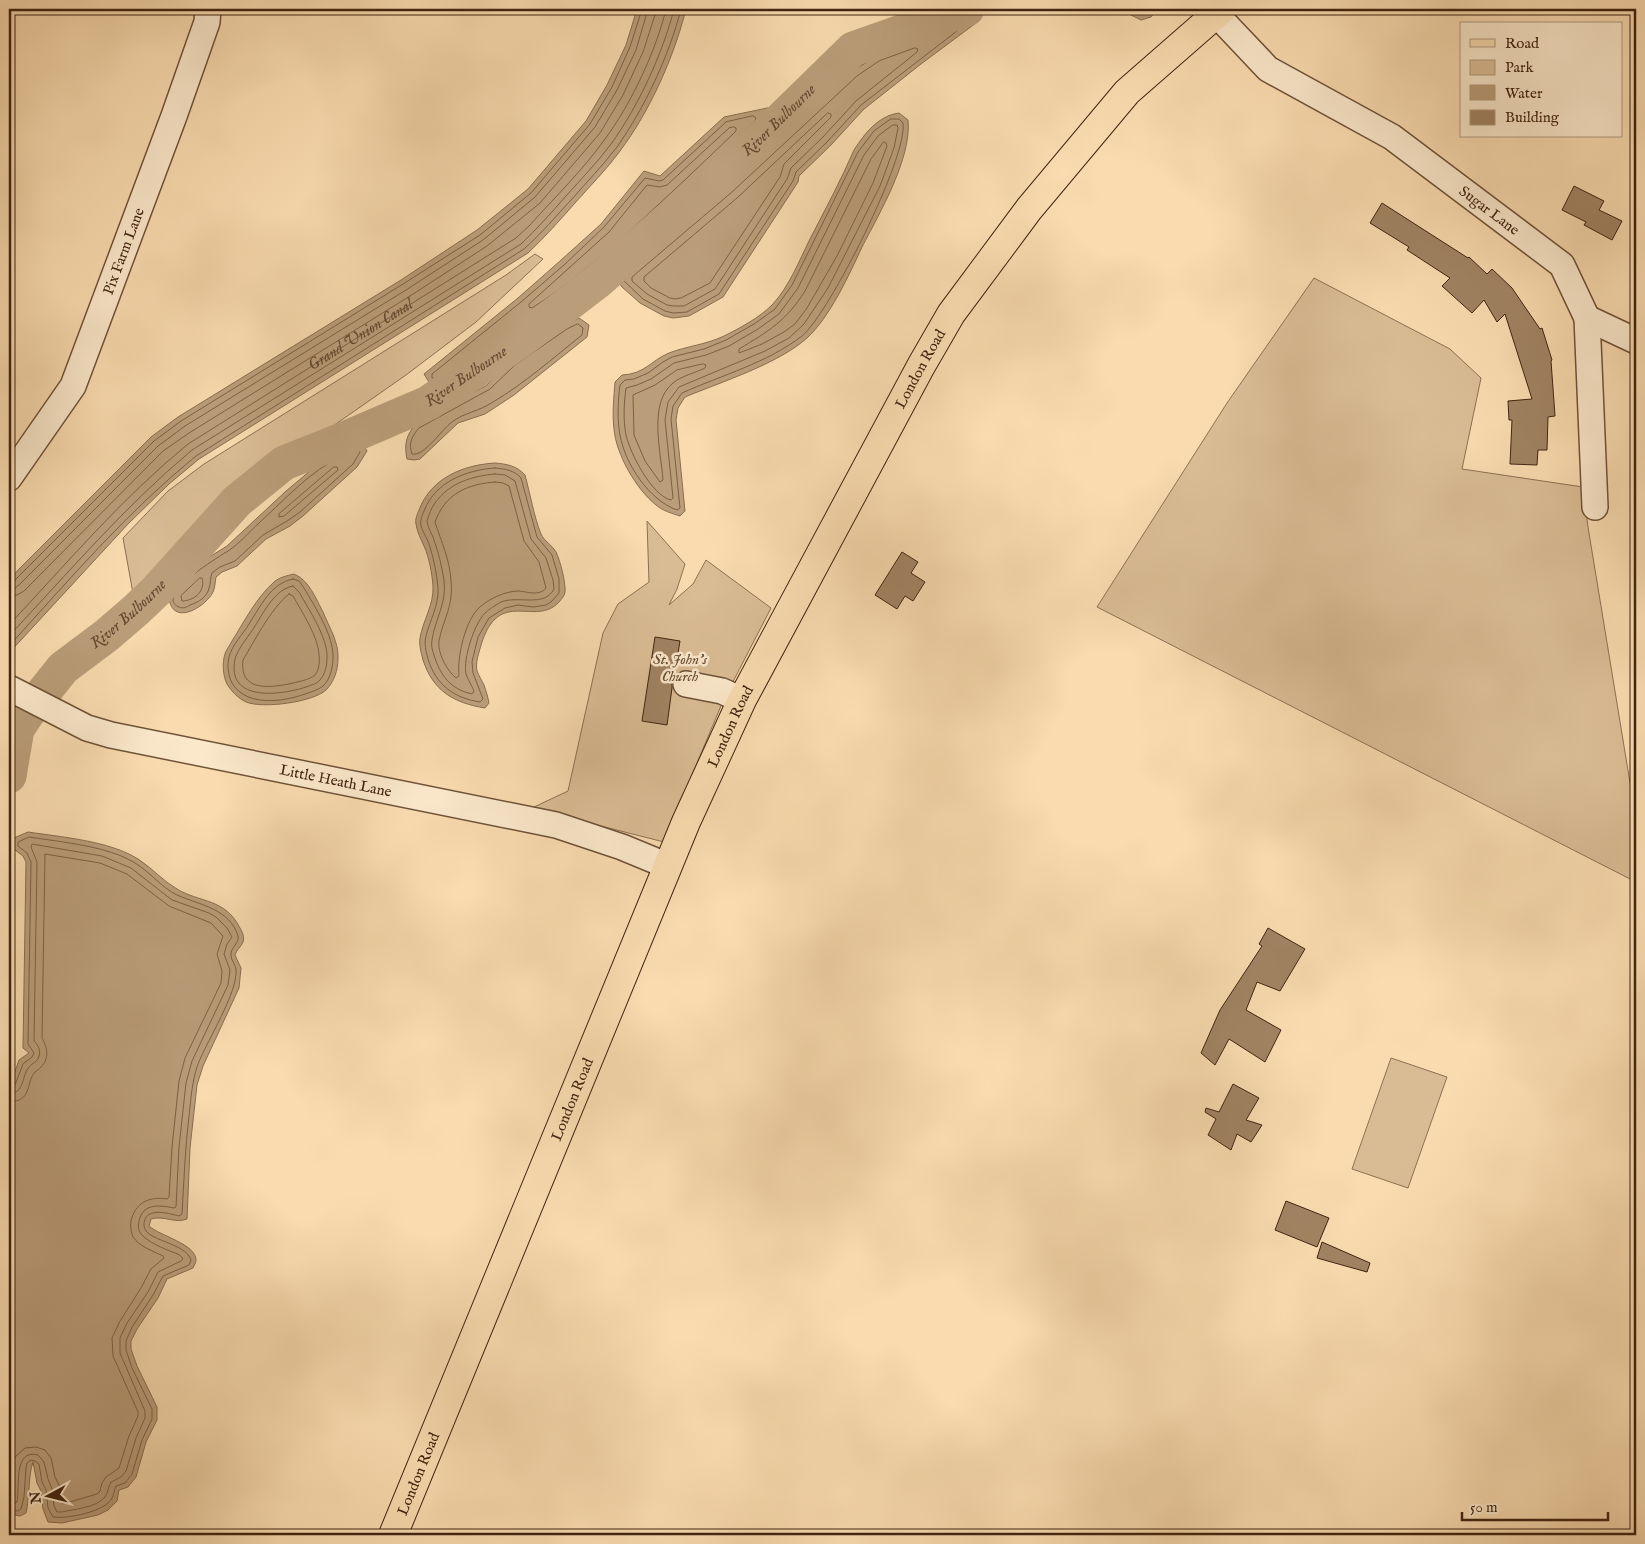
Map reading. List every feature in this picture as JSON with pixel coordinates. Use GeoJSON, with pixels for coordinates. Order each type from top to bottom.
{"type":"FeatureCollection","features":[{"type":"Feature","properties":{"kind":"main road","name":"London Road"},"geometry":{"type":"LineString","coordinates":[[393,1535],[482,1314],[686,822],[742,700],[921,366],[951,314],[1029,209],[1127,92],[1219,12]]}},
{"type":"Feature","properties":{"kind":"street","name":"Pix Farm Lane"},"geometry":{"type":"LineString","coordinates":[[9,478],[73,386],[174,116],[207,22],[208,9]]}},
{"type":"Feature","properties":{"kind":"street","name":"Sugar Lane"},"geometry":{"type":"LineString","coordinates":[[1219,12],[1268,69],[1392,137],[1562,265],[1587,318],[1595,507]]}},
{"type":"Feature","properties":{"kind":"street"},"geometry":{"type":"LineString","coordinates":[[1587,318],[1636,340]]}},
{"type":"Feature","properties":{"kind":"street"},"geometry":{"type":"LineString","coordinates":[[686,684],[722,690],[742,700]]}},
{"type":"Feature","properties":{"kind":"street","name":"Little Heath Lane"},"geometry":{"type":"LineString","coordinates":[[14,690],[87,728],[111,735],[556,825],[622,847],[668,866]]}},
{"type":"Feature","properties":{"kind":"green space"},"geometry":{"type":"Polygon","coordinates":[[[535,254],[543,259],[476,322],[406,375],[323,433],[237,501],[156,591],[136,610],[123,538],[168,491],[204,464],[506,275],[535,254]]]}},
{"type":"Feature","properties":{"kind":"green space"},"geometry":{"type":"Polygon","coordinates":[[[1314,278],[1450,349],[1481,378],[1462,469],[1583,487],[1636,819],[1636,882],[1097,607],[1227,403],[1314,278]]]}},
{"type":"Feature","properties":{"kind":"green space","name":"St. John's Church"},"geometry":{"type":"Polygon","coordinates":[[[647,521],[685,564],[677,589],[669,605],[693,584],[706,560],[771,608],[723,701],[664,842],[597,825],[596,828],[532,808],[568,791],[603,633],[618,604],[649,582],[647,521]]]}},
{"type":"Feature","properties":{"kind":"green space"},"geometry":{"type":"Polygon","coordinates":[[[1391,1058],[1447,1077],[1408,1188],[1352,1169],[1391,1058]]]}},
{"type":"Feature","properties":{"kind":"water","name":"Grand Union Canal"},"geometry":{"type":"Polygon","coordinates":[[[637,9],[686,9],[668,64],[651,101],[620,151],[540,241],[528,253],[199,459],[169,484],[128,524],[9,653],[9,580],[20,568],[151,437],[178,417],[401,280],[477,230],[528,189],[586,121],[607,85],[626,45],[637,9]]]}},
{"type":"Feature","properties":{"kind":"water"},"geometry":{"type":"Polygon","coordinates":[[[1119,9],[1157,9],[1151,17],[1141,20],[1119,9]]]}},
{"type":"Feature","properties":{"kind":"water"},"geometry":{"type":"Polygon","coordinates":[[[977,13],[980,20],[864,109],[799,176],[798,182],[723,297],[689,316],[673,318],[664,316],[640,303],[615,278],[725,184],[850,67],[874,51],[977,13]]]}},
{"type":"Feature","properties":{"kind":"water"},"geometry":{"type":"Polygon","coordinates":[[[777,106],[691,191],[589,280],[552,308],[432,387],[424,374],[518,298],[601,224],[644,171],[660,176],[724,117],[777,106]]]}},
{"type":"Feature","properties":{"kind":"water"},"geometry":{"type":"Polygon","coordinates":[[[899,113],[908,120],[908,135],[900,168],[845,283],[831,307],[807,338],[781,356],[749,372],[685,397],[678,408],[676,420],[685,511],[680,516],[661,509],[634,481],[619,449],[613,423],[615,382],[622,375],[642,370],[669,353],[724,336],[767,310],[784,290],[793,274],[854,150],[873,126],[891,115],[899,113]]]}},
{"type":"Feature","properties":{"kind":"water"},"geometry":{"type":"Polygon","coordinates":[[[579,318],[589,325],[587,337],[514,395],[485,414],[458,423],[420,459],[407,459],[407,440],[416,424],[487,385],[512,361],[565,325],[579,318]]]}},
{"type":"Feature","properties":{"kind":"water"},"geometry":{"type":"Polygon","coordinates":[[[357,443],[364,446],[367,451],[357,467],[303,516],[290,526],[266,539],[237,566],[222,572],[216,577],[213,592],[199,607],[185,613],[174,609],[170,602],[170,592],[183,577],[227,546],[317,465],[357,443]]]}},
{"type":"Feature","properties":{"kind":"water"},"geometry":{"type":"Polygon","coordinates":[[[495,463],[512,466],[519,469],[525,475],[541,534],[556,552],[559,560],[564,577],[565,592],[559,602],[549,609],[507,612],[497,617],[489,627],[477,658],[477,671],[489,701],[485,708],[464,703],[446,694],[427,671],[420,646],[420,638],[432,600],[433,586],[429,560],[417,530],[416,520],[424,499],[431,489],[440,482],[460,470],[495,463]]]}},
{"type":"Feature","properties":{"kind":"water"},"geometry":{"type":"Polygon","coordinates":[[[294,574],[312,590],[333,635],[338,653],[335,676],[326,690],[310,698],[288,703],[264,705],[246,702],[240,699],[227,684],[223,665],[226,652],[251,610],[268,588],[279,579],[294,574]]]}},
{"type":"Feature","properties":{"kind":"water"},"geometry":{"type":"Polygon","coordinates":[[[10,716],[27,720],[9,801],[9,723],[10,716]]]}},
{"type":"Feature","properties":{"kind":"water"},"geometry":{"type":"Polygon","coordinates":[[[28,832],[100,844],[127,853],[138,859],[177,889],[212,902],[227,911],[234,918],[244,938],[235,955],[241,968],[239,988],[203,1066],[197,1085],[190,1148],[187,1219],[178,1221],[156,1218],[151,1219],[149,1226],[190,1249],[196,1260],[193,1268],[167,1279],[158,1298],[131,1341],[131,1349],[137,1366],[157,1407],[157,1420],[146,1442],[136,1477],[128,1487],[119,1490],[117,1501],[108,1510],[98,1515],[62,1523],[48,1522],[43,1509],[41,1491],[37,1483],[33,1462],[26,1513],[20,1516],[9,1514],[9,1089],[19,1060],[29,1053],[23,1048],[26,862],[23,856],[15,850],[9,851],[9,840],[28,832]]]}},
{"type":"Feature","properties":{"kind":"building"},"geometry":{"type":"Polygon","coordinates":[[[1574,186],[1604,201],[1599,210],[1622,221],[1612,240],[1584,225],[1586,222],[1562,210],[1574,186]]]}},
{"type":"Feature","properties":{"kind":"building"},"geometry":{"type":"Polygon","coordinates":[[[1382,203],[1469,257],[1487,274],[1492,269],[1512,288],[1540,329],[1542,328],[1552,360],[1555,416],[1548,417],[1547,450],[1538,450],[1537,465],[1510,464],[1512,420],[1509,420],[1508,401],[1532,399],[1505,314],[1497,322],[1484,300],[1472,313],[1442,286],[1450,278],[1407,250],[1409,247],[1370,223],[1382,203]]]}},
{"type":"Feature","properties":{"kind":"building"},"geometry":{"type":"Polygon","coordinates":[[[902,552],[918,562],[911,573],[925,582],[913,601],[905,596],[897,609],[875,595],[902,552]]]}},
{"type":"Feature","properties":{"kind":"building","name":"St. John's Church"},"geometry":{"type":"Polygon","coordinates":[[[655,637],[680,641],[672,682],[667,725],[642,721],[655,637]]]}},
{"type":"Feature","properties":{"kind":"building"},"geometry":{"type":"Polygon","coordinates":[[[1268,928],[1305,949],[1280,991],[1257,982],[1246,1010],[1281,1030],[1265,1062],[1229,1039],[1215,1065],[1201,1053],[1220,1010],[1262,946],[1259,944],[1268,928]]]}},
{"type":"Feature","properties":{"kind":"building"},"geometry":{"type":"Polygon","coordinates":[[[1233,1084],[1259,1098],[1246,1120],[1262,1125],[1251,1142],[1237,1134],[1231,1150],[1208,1135],[1216,1119],[1205,1112],[1206,1108],[1219,1112],[1233,1084]]]}},
{"type":"Feature","properties":{"kind":"building"},"geometry":{"type":"Polygon","coordinates":[[[1286,1201],[1329,1218],[1317,1247],[1275,1230],[1286,1201]]]}},
{"type":"Feature","properties":{"kind":"building"},"geometry":{"type":"Polygon","coordinates":[[[1322,1242],[1370,1263],[1367,1272],[1317,1258],[1322,1242]]]}},
{"type":"Feature","properties":{"kind":"waterway","name":"River Bulbourne"},"geometry":{"type":"LineString","coordinates":[[9,776],[17,729],[63,668],[107,635],[136,610],[156,591],[237,501],[284,463],[428,403],[521,340],[598,281],[759,141],[853,49],[967,9]]}}]}
